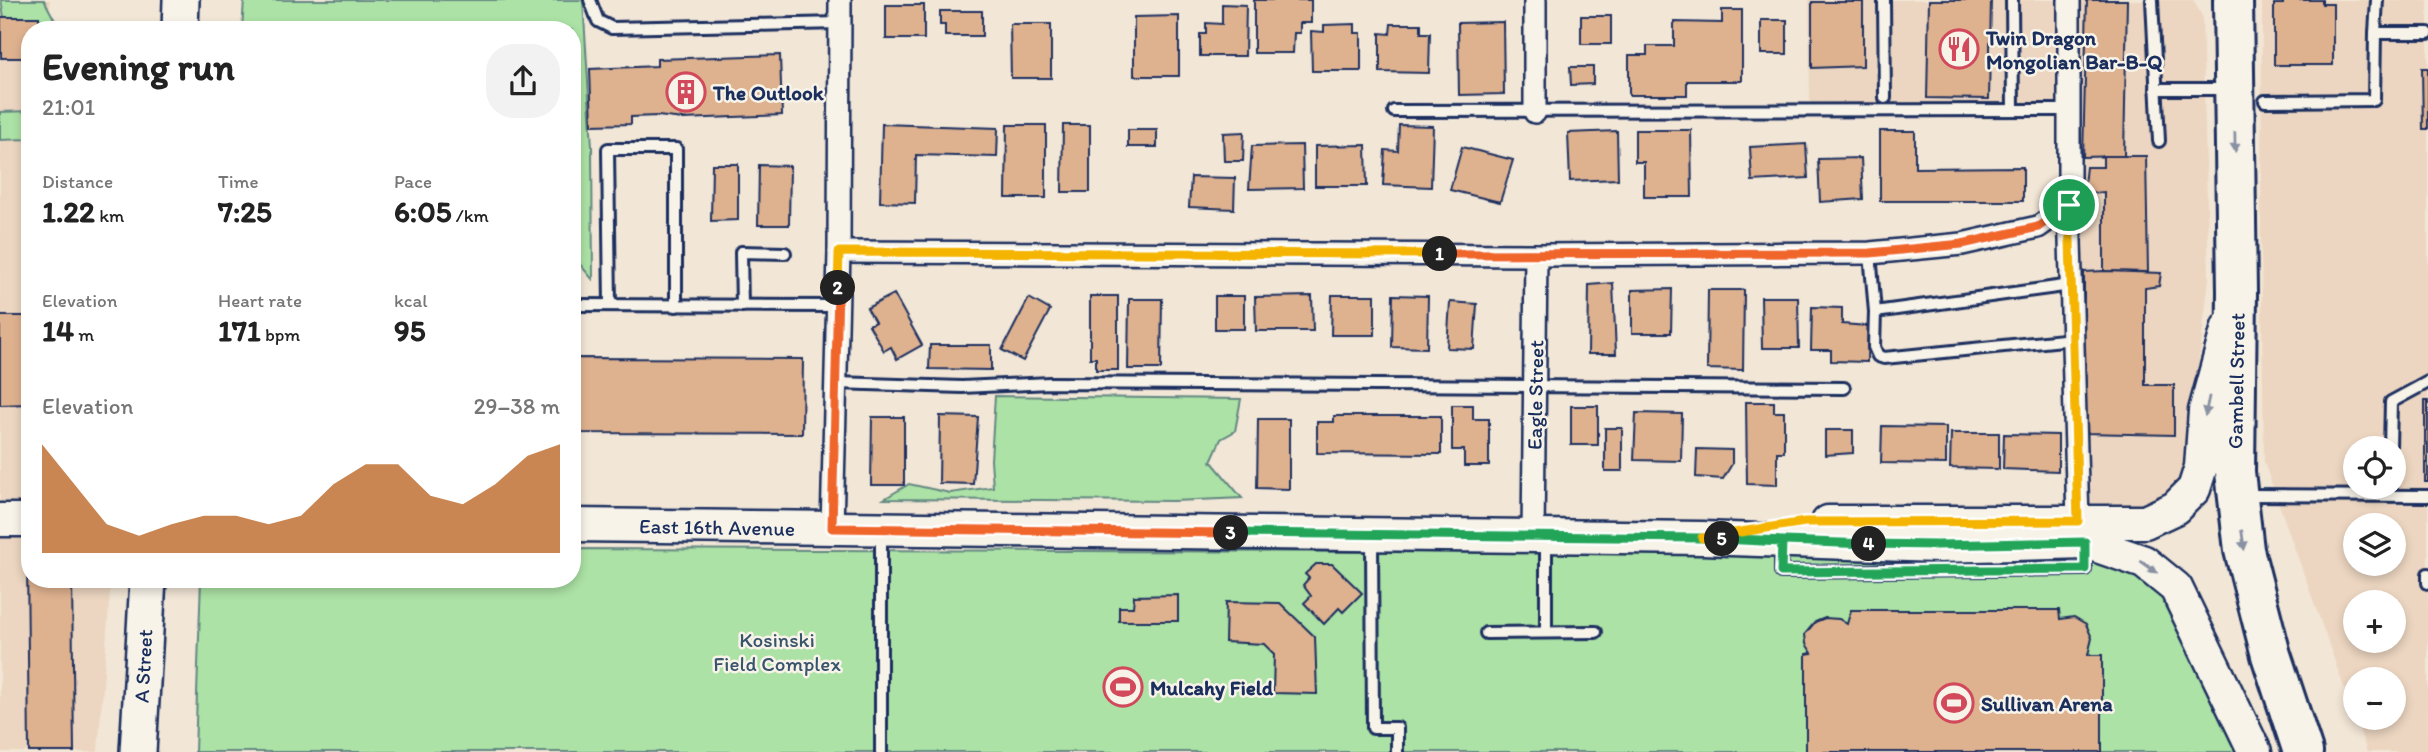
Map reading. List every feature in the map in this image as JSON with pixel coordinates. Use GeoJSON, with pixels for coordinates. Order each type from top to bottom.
{"type":"FeatureCollection","features":[{"type":"Feature","properties":{"kind":"highway","name":"Gambell Street"},"geometry":{"type":"LineString","coordinates":[[2233,0],[2250,95],[2237,292],[2237,495],[2244,550],[2271,655],[2303,752]]}},
{"type":"Feature","properties":{"kind":"main road"},"geometry":{"type":"LineString","coordinates":[[180,21],[181,0]]}},
{"type":"Feature","properties":{"kind":"main road","name":"A Street"},"geometry":{"type":"LineString","coordinates":[[138,752],[151,588]]}},
{"type":"Feature","properties":{"kind":"street"},"geometry":{"type":"LineString","coordinates":[[832,528],[839,252],[840,0]]}},
{"type":"Feature","properties":{"kind":"street"},"geometry":{"type":"LineString","coordinates":[[1535,0],[1535,112]]}},
{"type":"Feature","properties":{"kind":"street"},"geometry":{"type":"LineString","coordinates":[[2069,0],[2069,205],[2082,532]]}},
{"type":"Feature","properties":{"kind":"street"},"geometry":{"type":"LineString","coordinates":[[839,252],[1536,255],[1870,253],[1962,244],[2038,227],[2069,205]]}},
{"type":"Feature","properties":{"kind":"street","name":"Eagle Street"},"geometry":{"type":"LineString","coordinates":[[1536,255],[1535,386],[1540,536]]}},
{"type":"Feature","properties":{"kind":"street","name":"East 16th Avenue"},"geometry":{"type":"LineString","coordinates":[[581,525],[1702,538],[1937,545],[2082,532],[2145,522],[2175,508],[2194,489],[2201,467],[2205,411],[2237,292]]}},
{"type":"Feature","properties":{"kind":"street"},"geometry":{"type":"LineString","coordinates":[[0,520],[21,520]]}},
{"type":"Feature","properties":{"kind":"street","name":"East 16th Avenue"},"geometry":{"type":"LineString","coordinates":[[1702,538],[1805,522],[2082,532],[2144,562],[2176,588],[2255,752]]}},
{"type":"Feature","properties":{"kind":"lane"},"geometry":{"type":"LineString","coordinates":[[590,0],[598,21],[612,28],[839,23]]}},
{"type":"Feature","properties":{"kind":"lane"},"geometry":{"type":"LineString","coordinates":[[1884,0],[1885,98]]}},
{"type":"Feature","properties":{"kind":"lane"},"geometry":{"type":"LineString","coordinates":[[2012,0],[2013,110]]}},
{"type":"Feature","properties":{"kind":"lane"},"geometry":{"type":"LineString","coordinates":[[2152,0],[2159,141]]}},
{"type":"Feature","properties":{"kind":"lane"},"geometry":{"type":"LineString","coordinates":[[2156,89],[2374,100],[2377,0]]}},
{"type":"Feature","properties":{"kind":"lane"},"geometry":{"type":"LineString","coordinates":[[2375,33],[2428,33]]}},
{"type":"Feature","properties":{"kind":"lane"},"geometry":{"type":"LineString","coordinates":[[1394,111],[2069,110]]}},
{"type":"Feature","properties":{"kind":"lane"},"geometry":{"type":"LineString","coordinates":[[610,305],[608,149],[676,149],[676,306]]}},
{"type":"Feature","properties":{"kind":"lane"},"geometry":{"type":"LineString","coordinates":[[742,306],[741,252],[785,253]]}},
{"type":"Feature","properties":{"kind":"lane"},"geometry":{"type":"LineString","coordinates":[[1870,253],[1875,312],[1874,347],[1878,356],[1884,358],[2073,339]]}},
{"type":"Feature","properties":{"kind":"lane"},"geometry":{"type":"LineString","coordinates":[[1875,312],[2071,285]]}},
{"type":"Feature","properties":{"kind":"lane"},"geometry":{"type":"LineString","coordinates":[[581,305],[838,306]]}},
{"type":"Feature","properties":{"kind":"lane"},"geometry":{"type":"LineString","coordinates":[[2390,436],[2391,402],[2428,382]]}},
{"type":"Feature","properties":{"kind":"lane"},"geometry":{"type":"LineString","coordinates":[[836,383],[962,387],[1050,383],[1844,388]]}},
{"type":"Feature","properties":{"kind":"lane"},"geometry":{"type":"LineString","coordinates":[[2237,495],[2343,492]]}},
{"type":"Feature","properties":{"kind":"lane"},"geometry":{"type":"LineString","coordinates":[[2406,493],[2428,496]]}},
{"type":"Feature","properties":{"kind":"lane"},"geometry":{"type":"LineString","coordinates":[[881,529],[881,752]]}},
{"type":"Feature","properties":{"kind":"lane"},"geometry":{"type":"LineString","coordinates":[[1372,534],[1373,728],[1397,728],[1397,752]]}},
{"type":"Feature","properties":{"kind":"lane"},"geometry":{"type":"LineString","coordinates":[[1540,536],[1546,632]]}},
{"type":"Feature","properties":{"kind":"lane"},"geometry":{"type":"LineString","coordinates":[[2428,574],[2428,583]]}},
{"type":"Feature","properties":{"kind":"lane"},"geometry":{"type":"LineString","coordinates":[[1486,633],[1596,632]]}},
{"type":"Feature","properties":{"kind":"shaded area"},"geometry":{"type":"Polygon","coordinates":[[[0,0],[50,0],[50,21],[21,21],[21,588],[110,588],[98,752],[0,752],[0,0]]]}},
{"type":"Feature","properties":{"kind":"shaded area"},"geometry":{"type":"Polygon","coordinates":[[[1809,0],[2193,0],[2202,16],[2209,278],[2185,479],[2162,507],[2108,511],[2078,504],[2069,110],[1810,111],[1809,0]]]}},
{"type":"Feature","properties":{"kind":"shaded area"},"geometry":{"type":"Polygon","coordinates":[[[2262,0],[2428,0],[2428,752],[2367,752],[2359,730],[2406,730],[2406,667],[2343,667],[2343,684],[2264,462],[2262,0]]]}},
{"type":"Feature","properties":{"kind":"green space"},"geometry":{"type":"Polygon","coordinates":[[[1,0],[44,0],[55,21],[39,21],[39,17],[4,17],[1,0]]]}},
{"type":"Feature","properties":{"kind":"green space"},"geometry":{"type":"Polygon","coordinates":[[[244,0],[583,0],[592,147],[593,280],[581,266],[581,21],[243,21],[244,0]]]}},
{"type":"Feature","properties":{"kind":"green space"},"geometry":{"type":"Polygon","coordinates":[[[21,111],[21,139],[0,140],[0,112],[21,111]]]}},
{"type":"Feature","properties":{"kind":"green space"},"geometry":{"type":"Polygon","coordinates":[[[995,396],[1241,399],[1235,431],[1221,439],[1211,461],[1242,498],[1174,501],[884,499],[909,484],[950,493],[993,487],[991,460],[995,396]]]}},
{"type":"Feature","properties":{"kind":"green space","name":"Kosinski Field Complex"},"geometry":{"type":"Polygon","coordinates":[[[581,549],[2158,555],[2248,752],[195,752],[201,588],[581,588],[581,549]]]}},
{"type":"Feature","properties":{"kind":"building"},"geometry":{"type":"Polygon","coordinates":[[[1254,0],[1311,0],[1311,23],[1300,23],[1300,33],[1294,33],[1293,53],[1254,53],[1254,0]]]}},
{"type":"Feature","properties":{"kind":"building","name":"Twin Dragon Mongolian Bar-B-Q"},"geometry":{"type":"Polygon","coordinates":[[[1929,0],[1991,0],[1989,99],[1927,98],[1929,0]]]}},
{"type":"Feature","properties":{"kind":"building"},"geometry":{"type":"Polygon","coordinates":[[[2087,0],[2127,0],[2124,156],[2083,157],[2087,0]]]}},
{"type":"Feature","properties":{"kind":"building"},"geometry":{"type":"Polygon","coordinates":[[[2283,0],[2322,0],[2322,4],[2333,4],[2333,65],[2274,65],[2274,4],[2283,4],[2283,0]]]}},
{"type":"Feature","properties":{"kind":"building"},"geometry":{"type":"Polygon","coordinates":[[[1812,2],[1863,2],[1863,66],[1812,68],[1812,2]]]}},
{"type":"Feature","properties":{"kind":"building"},"geometry":{"type":"Polygon","coordinates":[[[1222,4],[1246,5],[1245,56],[1200,56],[1200,34],[1206,34],[1206,23],[1222,24],[1222,4]]]}},
{"type":"Feature","properties":{"kind":"building"},"geometry":{"type":"Polygon","coordinates":[[[886,5],[924,5],[924,39],[886,39],[886,5]]]}},
{"type":"Feature","properties":{"kind":"building"},"geometry":{"type":"Polygon","coordinates":[[[1722,10],[1742,10],[1742,81],[1687,81],[1687,95],[1629,95],[1629,55],[1647,55],[1647,46],[1674,46],[1674,22],[1722,23],[1722,10]]]}},
{"type":"Feature","properties":{"kind":"building"},"geometry":{"type":"Polygon","coordinates":[[[940,11],[982,11],[982,36],[945,36],[945,25],[940,25],[940,11]]]}},
{"type":"Feature","properties":{"kind":"building"},"geometry":{"type":"Polygon","coordinates":[[[1179,16],[1179,76],[1134,76],[1134,17],[1179,16]]]}},
{"type":"Feature","properties":{"kind":"building"},"geometry":{"type":"Polygon","coordinates":[[[1581,16],[1611,16],[1611,44],[1581,44],[1581,16]]]}},
{"type":"Feature","properties":{"kind":"building"},"geometry":{"type":"Polygon","coordinates":[[[1,17],[39,17],[39,21],[21,21],[21,58],[1,58],[1,17]]]}},
{"type":"Feature","properties":{"kind":"building"},"geometry":{"type":"Polygon","coordinates":[[[1761,20],[1787,20],[1787,54],[1761,54],[1761,20]]]}},
{"type":"Feature","properties":{"kind":"building"},"geometry":{"type":"Polygon","coordinates":[[[1503,22],[1504,94],[1459,95],[1458,23],[1503,22]]]}},
{"type":"Feature","properties":{"kind":"building"},"geometry":{"type":"Polygon","coordinates":[[[1010,24],[1051,24],[1051,78],[1011,78],[1010,24]]]}},
{"type":"Feature","properties":{"kind":"building"},"geometry":{"type":"Polygon","coordinates":[[[1355,24],[1355,33],[1361,33],[1361,71],[1312,71],[1311,31],[1324,32],[1324,25],[1355,24]]]}},
{"type":"Feature","properties":{"kind":"building"},"geometry":{"type":"Polygon","coordinates":[[[1391,24],[1421,24],[1421,33],[1430,33],[1429,73],[1380,72],[1380,33],[1390,34],[1391,24]]]}},
{"type":"Feature","properties":{"kind":"building","name":"The Outlook"},"geometry":{"type":"Polygon","coordinates":[[[780,55],[782,115],[683,119],[631,117],[631,124],[592,125],[590,69],[657,66],[657,59],[780,55]]]}},
{"type":"Feature","properties":{"kind":"building"},"geometry":{"type":"Polygon","coordinates":[[[1570,67],[1593,67],[1593,84],[1571,85],[1570,67]]]}},
{"type":"Feature","properties":{"kind":"building"},"geometry":{"type":"Polygon","coordinates":[[[2422,68],[2428,68],[2428,129],[2423,129],[2422,68]]]}},
{"type":"Feature","properties":{"kind":"building"},"geometry":{"type":"Polygon","coordinates":[[[882,124],[998,128],[997,157],[916,155],[915,203],[880,202],[882,124]]]}},
{"type":"Feature","properties":{"kind":"building"},"geometry":{"type":"Polygon","coordinates":[[[1007,125],[1046,125],[1046,198],[1006,198],[1007,125]]]}},
{"type":"Feature","properties":{"kind":"building"},"geometry":{"type":"Polygon","coordinates":[[[1063,125],[1090,125],[1090,192],[1062,192],[1063,125]]]}},
{"type":"Feature","properties":{"kind":"building"},"geometry":{"type":"Polygon","coordinates":[[[1399,125],[1433,126],[1431,187],[1383,185],[1385,150],[1398,151],[1399,125]]]}},
{"type":"Feature","properties":{"kind":"building"},"geometry":{"type":"Polygon","coordinates":[[[1128,130],[1157,130],[1157,147],[1128,147],[1128,130]]]}},
{"type":"Feature","properties":{"kind":"building"},"geometry":{"type":"Polygon","coordinates":[[[1635,130],[1691,130],[1692,197],[1644,197],[1644,162],[1635,162],[1635,130]]]}},
{"type":"Feature","properties":{"kind":"building"},"geometry":{"type":"Polygon","coordinates":[[[1617,131],[1618,179],[1570,181],[1568,133],[1617,131]]]}},
{"type":"Feature","properties":{"kind":"building"},"geometry":{"type":"Polygon","coordinates":[[[1880,131],[1915,131],[1915,168],[2023,167],[2023,201],[1880,201],[1880,131]]]}},
{"type":"Feature","properties":{"kind":"building"},"geometry":{"type":"Polygon","coordinates":[[[1244,132],[1243,161],[1224,161],[1223,133],[1244,132]]]}},
{"type":"Feature","properties":{"kind":"building"},"geometry":{"type":"Polygon","coordinates":[[[1806,144],[1808,178],[1752,181],[1750,147],[1806,144]]]}},
{"type":"Feature","properties":{"kind":"building"},"geometry":{"type":"Polygon","coordinates":[[[1302,145],[1303,188],[1249,189],[1252,146],[1302,145]]]}},
{"type":"Feature","properties":{"kind":"building"},"geometry":{"type":"Polygon","coordinates":[[[1366,145],[1367,186],[1315,186],[1315,146],[1366,145]]]}},
{"type":"Feature","properties":{"kind":"building"},"geometry":{"type":"Polygon","coordinates":[[[1462,147],[1513,160],[1500,202],[1450,190],[1462,147]]]}},
{"type":"Feature","properties":{"kind":"building"},"geometry":{"type":"Polygon","coordinates":[[[2103,156],[2146,156],[2148,272],[2104,271],[2104,192],[2083,194],[2086,167],[2103,167],[2103,156]]]}},
{"type":"Feature","properties":{"kind":"building"},"geometry":{"type":"Polygon","coordinates":[[[1861,158],[1863,199],[1820,202],[1818,159],[1861,158]]]}},
{"type":"Feature","properties":{"kind":"building"},"geometry":{"type":"Polygon","coordinates":[[[712,164],[738,164],[738,220],[711,221],[712,164]]]}},
{"type":"Feature","properties":{"kind":"building"},"geometry":{"type":"Polygon","coordinates":[[[759,165],[790,166],[789,225],[758,225],[759,165]]]}},
{"type":"Feature","properties":{"kind":"building"},"geometry":{"type":"Polygon","coordinates":[[[1191,177],[1235,178],[1234,209],[1189,207],[1191,177]]]}},
{"type":"Feature","properties":{"kind":"building"},"geometry":{"type":"Polygon","coordinates":[[[2084,272],[2161,273],[2159,286],[2145,288],[2145,385],[2174,385],[2174,435],[2084,433],[2084,272]]]}},
{"type":"Feature","properties":{"kind":"building"},"geometry":{"type":"Polygon","coordinates":[[[1613,283],[1616,354],[1588,354],[1589,285],[1613,283]]]}},
{"type":"Feature","properties":{"kind":"building"},"geometry":{"type":"Polygon","coordinates":[[[1672,289],[1671,333],[1632,333],[1632,290],[1672,289]]]}},
{"type":"Feature","properties":{"kind":"building"},"geometry":{"type":"Polygon","coordinates":[[[1708,290],[1744,290],[1743,370],[1707,369],[1708,290]]]}},
{"type":"Feature","properties":{"kind":"building"},"geometry":{"type":"Polygon","coordinates":[[[894,294],[922,345],[897,359],[891,347],[884,351],[869,325],[875,322],[867,308],[894,294]]]}},
{"type":"Feature","properties":{"kind":"building"},"geometry":{"type":"Polygon","coordinates":[[[1332,295],[1375,295],[1375,335],[1331,335],[1332,295]]]}},
{"type":"Feature","properties":{"kind":"building"},"geometry":{"type":"Polygon","coordinates":[[[1393,295],[1428,296],[1427,348],[1392,347],[1393,295]]]}},
{"type":"Feature","properties":{"kind":"building"},"geometry":{"type":"Polygon","coordinates":[[[1090,296],[1118,296],[1118,370],[1096,370],[1096,358],[1090,358],[1090,296]]]}},
{"type":"Feature","properties":{"kind":"building"},"geometry":{"type":"Polygon","coordinates":[[[1215,296],[1244,296],[1244,329],[1215,329],[1215,296]]]}},
{"type":"Feature","properties":{"kind":"building"},"geometry":{"type":"Polygon","coordinates":[[[1312,296],[1313,331],[1256,331],[1255,297],[1312,296]]]}},
{"type":"Feature","properties":{"kind":"building"},"geometry":{"type":"Polygon","coordinates":[[[1761,297],[1798,297],[1799,348],[1762,348],[1761,297]]]}},
{"type":"Feature","properties":{"kind":"building"},"geometry":{"type":"Polygon","coordinates":[[[1029,298],[1050,310],[1023,361],[1002,350],[1029,298]]]}},
{"type":"Feature","properties":{"kind":"building"},"geometry":{"type":"Polygon","coordinates":[[[1129,299],[1162,299],[1161,369],[1128,369],[1129,299]]]}},
{"type":"Feature","properties":{"kind":"building"},"geometry":{"type":"Polygon","coordinates":[[[1450,302],[1477,304],[1474,349],[1447,348],[1450,302]]]}},
{"type":"Feature","properties":{"kind":"building"},"geometry":{"type":"Polygon","coordinates":[[[1812,307],[1842,308],[1842,324],[1868,326],[1867,362],[1831,361],[1831,350],[1811,350],[1812,307]]]}},
{"type":"Feature","properties":{"kind":"building"},"geometry":{"type":"Polygon","coordinates":[[[0,316],[21,316],[21,404],[0,405],[0,316]]]}},
{"type":"Feature","properties":{"kind":"building"},"geometry":{"type":"Polygon","coordinates":[[[930,345],[991,345],[991,370],[929,369],[930,345]]]}},
{"type":"Feature","properties":{"kind":"building"},"geometry":{"type":"Polygon","coordinates":[[[581,358],[803,359],[802,434],[581,433],[581,358]]]}},
{"type":"Feature","properties":{"kind":"building"},"geometry":{"type":"Polygon","coordinates":[[[2425,401],[2428,401],[2428,482],[2425,482],[2425,401]]]}},
{"type":"Feature","properties":{"kind":"building"},"geometry":{"type":"Polygon","coordinates":[[[1746,402],[1774,402],[1774,412],[1784,412],[1784,452],[1777,452],[1777,485],[1747,484],[1746,402]]]}},
{"type":"Feature","properties":{"kind":"building"},"geometry":{"type":"Polygon","coordinates":[[[1452,405],[1473,405],[1473,419],[1489,419],[1489,466],[1464,466],[1464,450],[1452,450],[1452,405]]]}},
{"type":"Feature","properties":{"kind":"building"},"geometry":{"type":"Polygon","coordinates":[[[1571,406],[1598,406],[1598,445],[1571,445],[1571,406]]]}},
{"type":"Feature","properties":{"kind":"building"},"geometry":{"type":"Polygon","coordinates":[[[1636,413],[1682,414],[1681,461],[1634,460],[1636,413]]]}},
{"type":"Feature","properties":{"kind":"building"},"geometry":{"type":"Polygon","coordinates":[[[940,416],[978,417],[973,484],[939,483],[940,416]]]}},
{"type":"Feature","properties":{"kind":"building"},"geometry":{"type":"Polygon","coordinates":[[[1334,416],[1441,416],[1441,454],[1317,453],[1317,422],[1334,422],[1334,416]]]}},
{"type":"Feature","properties":{"kind":"building"},"geometry":{"type":"Polygon","coordinates":[[[872,417],[904,417],[904,485],[871,485],[872,417]]]}},
{"type":"Feature","properties":{"kind":"building"},"geometry":{"type":"Polygon","coordinates":[[[1258,419],[1289,419],[1289,489],[1257,488],[1258,419]]]}},
{"type":"Feature","properties":{"kind":"building"},"geometry":{"type":"Polygon","coordinates":[[[1882,426],[1946,427],[1946,464],[1881,463],[1882,426]]]}},
{"type":"Feature","properties":{"kind":"building"},"geometry":{"type":"Polygon","coordinates":[[[1605,428],[1622,428],[1622,471],[1605,471],[1605,428]]]}},
{"type":"Feature","properties":{"kind":"building"},"geometry":{"type":"Polygon","coordinates":[[[1825,430],[1853,430],[1853,453],[1825,455],[1825,430]]]}},
{"type":"Feature","properties":{"kind":"building"},"geometry":{"type":"Polygon","coordinates":[[[1951,433],[1999,433],[1999,469],[1950,468],[1951,433]]]}},
{"type":"Feature","properties":{"kind":"building"},"geometry":{"type":"Polygon","coordinates":[[[2004,434],[2058,435],[2058,471],[2003,469],[2004,434]]]}},
{"type":"Feature","properties":{"kind":"building"},"geometry":{"type":"Polygon","coordinates":[[[1697,449],[1732,450],[1732,464],[1723,479],[1696,477],[1697,449]]]}},
{"type":"Feature","properties":{"kind":"building"},"geometry":{"type":"Polygon","coordinates":[[[1316,564],[1332,564],[1362,593],[1343,612],[1339,608],[1324,624],[1304,603],[1311,596],[1303,585],[1309,578],[1305,574],[1316,564]]]}},
{"type":"Feature","properties":{"kind":"building"},"geometry":{"type":"Polygon","coordinates":[[[27,588],[72,588],[74,752],[29,752],[27,588]]]}},
{"type":"Feature","properties":{"kind":"building"},"geometry":{"type":"Polygon","coordinates":[[[1178,595],[1178,621],[1119,621],[1119,607],[1133,607],[1134,596],[1178,595]]]}},
{"type":"Feature","properties":{"kind":"building"},"geometry":{"type":"Polygon","coordinates":[[[1226,602],[1280,603],[1315,637],[1317,694],[1273,693],[1274,654],[1264,644],[1225,642],[1226,602]]]}},
{"type":"Feature","properties":{"kind":"building","name":"Sullivan Arena"},"geometry":{"type":"Polygon","coordinates":[[[1851,610],[2059,610],[2060,619],[2074,617],[2086,624],[2092,638],[2088,655],[2102,655],[2102,752],[1806,752],[1806,654],[1812,653],[1806,644],[1805,634],[1815,622],[1825,618],[1839,619],[1847,624],[1851,610]]]}},
{"type":"Feature","properties":{"kind":"place","name":"Twin Dragon Mongolian Bar-B-Q"},"geometry":{"type":"Point","coordinates":[1959,49]}},
{"type":"Feature","properties":{"kind":"place","name":"The Outlook"},"geometry":{"type":"Point","coordinates":[686,92]}},
{"type":"Feature","properties":{"kind":"place","name":"Mulcahy Field"},"geometry":{"type":"Point","coordinates":[1123,687]}},
{"type":"Feature","properties":{"kind":"place","name":"Sullivan Arena"},"geometry":{"type":"Point","coordinates":[1954,703]}},
{"type":"Feature","properties":{"kind":"route"},"geometry":{"type":"LineString","coordinates":[[2069,205],[2038,227],[1962,244],[1870,253],[1536,255],[839,252],[832,528],[1702,538],[1937,545],[2085,542],[2085,569],[1781,572],[1782,542],[1702,538],[1805,522],[2078,521],[2069,205]]}}]}
